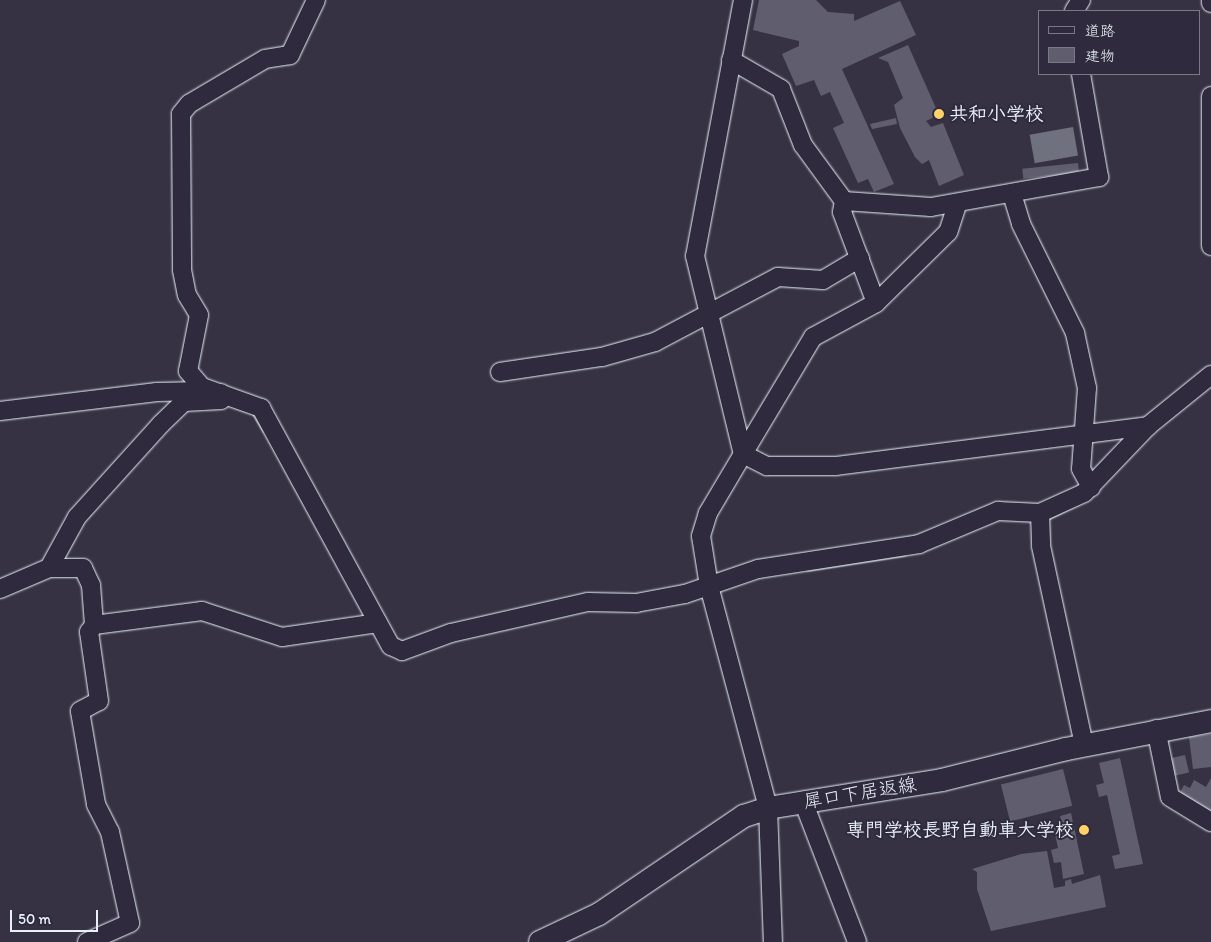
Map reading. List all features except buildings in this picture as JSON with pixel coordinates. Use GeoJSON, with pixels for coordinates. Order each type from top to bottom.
{"type":"FeatureCollection","features":[{"type":"Feature","properties":{"kind":"main road","name":"犀口下居返線"},"geometry":{"type":"LineString","coordinates":[[540,942],[599,914],[744,816],[768,808],[942,780],[1156,729],[1211,721]]}},
{"type":"Feature","properties":{"kind":"street"},"geometry":{"type":"LineString","coordinates":[[316,0],[290,55],[265,59],[189,104],[181,114],[182,270],[187,295],[198,315],[188,371],[202,387],[261,408],[374,624],[392,646],[402,651],[450,633],[588,602],[636,604],[709,586],[758,569],[919,544],[998,511],[1040,513],[1091,487],[1148,426],[1211,375]]}},
{"type":"Feature","properties":{"kind":"street"},"geometry":{"type":"LineString","coordinates":[[744,0],[695,256],[743,454],[767,466],[836,466],[1148,426]]}},
{"type":"Feature","properties":{"kind":"street"},"geometry":{"type":"LineString","coordinates":[[732,60],[781,89],[803,145],[844,201],[842,212],[876,303]]}},
{"type":"Feature","properties":{"kind":"street"},"geometry":{"type":"LineString","coordinates":[[844,201],[957,205],[1099,177],[1081,75]]}},
{"type":"Feature","properties":{"kind":"street"},"geometry":{"type":"LineString","coordinates":[[1211,96],[1211,246]]}},
{"type":"Feature","properties":{"kind":"street"},"geometry":{"type":"LineString","coordinates":[[1012,194],[1022,224],[1075,333],[1087,388],[1081,469],[1091,487]]}},
{"type":"Feature","properties":{"kind":"street"},"geometry":{"type":"LineString","coordinates":[[773,942],[768,808],[709,586],[701,536],[708,513],[813,337],[876,303],[948,232],[957,205]]}},
{"type":"Feature","properties":{"kind":"street"},"geometry":{"type":"LineString","coordinates":[[500,372],[602,357],[656,342],[778,277],[823,280],[860,258]]}},
{"type":"Feature","properties":{"kind":"street"},"geometry":{"type":"LineString","coordinates":[[0,411],[157,392],[221,393]]}},
{"type":"Feature","properties":{"kind":"street"},"geometry":{"type":"LineString","coordinates":[[49,568],[76,517],[106,479],[184,402],[221,400],[221,393]]}},
{"type":"Feature","properties":{"kind":"street"},"geometry":{"type":"LineString","coordinates":[[1040,513],[1041,546],[1084,745]]}},
{"type":"Feature","properties":{"kind":"street"},"geometry":{"type":"LineString","coordinates":[[0,589],[49,568],[82,568],[91,585],[94,625],[89,632],[99,701],[80,711],[96,804],[110,832],[130,923],[87,942]]}},
{"type":"Feature","properties":{"kind":"street"},"geometry":{"type":"LineString","coordinates":[[94,625],[202,611],[282,637],[374,624]]}},
{"type":"Feature","properties":{"kind":"street"},"geometry":{"type":"LineString","coordinates":[[1156,729],[1170,797],[1211,822]]}},
{"type":"Feature","properties":{"kind":"street"},"geometry":{"type":"LineString","coordinates":[[803,801],[857,942]]}},
{"type":"Feature","properties":{"kind":"water"},"geometry":{"type":"Polygon","coordinates":[[[1073,127],[1078,156],[1035,163],[1030,135],[1073,127]]]}},
{"type":"Feature","properties":{"kind":"waterway"},"geometry":{"type":"LineString","coordinates":[[252,411],[264,431]]}},
{"type":"Feature","properties":{"kind":"waterway"},"geometry":{"type":"LineString","coordinates":[[1050,518],[1074,506]]}},
{"type":"Feature","properties":{"kind":"waterway"},"geometry":{"type":"LineString","coordinates":[[808,570],[905,555]]}},
{"type":"Feature","properties":{"kind":"place","name":"共和小学校"},"geometry":{"type":"Point","coordinates":[939,114]}},
{"type":"Feature","properties":{"kind":"place","name":"専門学校長野自動車大学校"},"geometry":{"type":"Point","coordinates":[1084,830]}}]}
